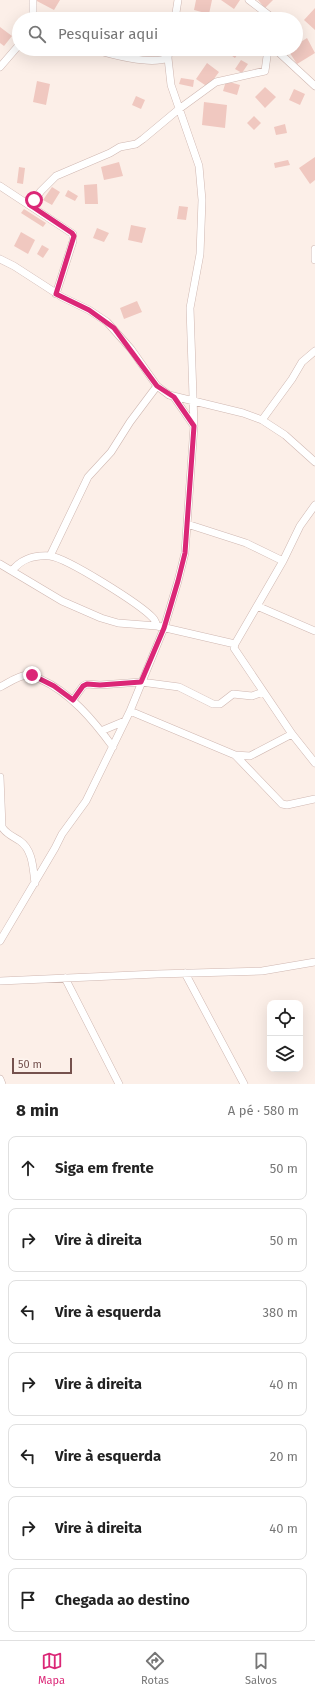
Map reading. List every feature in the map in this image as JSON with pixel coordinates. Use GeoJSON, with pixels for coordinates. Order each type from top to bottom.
{"type":"FeatureCollection","features":[{"type":"Feature","properties":{"kind":"street"},"geometry":{"type":"LineString","coordinates":[[33,0],[33,12]]}},
{"type":"Feature","properties":{"kind":"street"},"geometry":{"type":"LineString","coordinates":[[176,12],[178,0]]}},
{"type":"Feature","properties":{"kind":"street"},"geometry":{"type":"LineString","coordinates":[[249,0],[265,12]]}},
{"type":"Feature","properties":{"kind":"street"},"geometry":{"type":"LineString","coordinates":[[0,67],[12,53]]}},
{"type":"Feature","properties":{"kind":"street"},"geometry":{"type":"LineString","coordinates":[[0,940],[35,883],[62,834],[86,801],[113,747],[130,711],[141,682],[178,581],[185,553],[194,426],[190,308],[200,254],[202,200],[199,166],[171,85],[168,58],[161,61],[148,61],[125,56]]}},
{"type":"Feature","properties":{"kind":"street"},"geometry":{"type":"LineString","coordinates":[[30,205],[56,176],[110,154],[120,147],[136,144],[179,109],[220,81],[265,71],[267,56]]}},
{"type":"Feature","properties":{"kind":"street"},"geometry":{"type":"LineString","coordinates":[[283,56],[315,86]]}},
{"type":"Feature","properties":{"kind":"street"},"geometry":{"type":"LineString","coordinates":[[0,186],[72,233],[74,236],[56,294]]}},
{"type":"Feature","properties":{"kind":"street"},"geometry":{"type":"LineString","coordinates":[[315,249],[315,260]]}},
{"type":"Feature","properties":{"kind":"street"},"geometry":{"type":"LineString","coordinates":[[0,259],[14,266],[56,294],[89,310],[111,325],[131,349],[157,386],[174,397],[243,413],[262,420],[286,435],[315,462]]}},
{"type":"Feature","properties":{"kind":"street"},"geometry":{"type":"LineString","coordinates":[[262,420],[292,379],[302,362],[315,351]]}},
{"type":"Feature","properties":{"kind":"street"},"geometry":{"type":"LineString","coordinates":[[50,556],[88,477],[111,452],[130,422],[157,386]]}},
{"type":"Feature","properties":{"kind":"street"},"geometry":{"type":"LineString","coordinates":[[174,397],[194,426]]}},
{"type":"Feature","properties":{"kind":"street"},"geometry":{"type":"LineString","coordinates":[[315,505],[300,526],[283,561],[235,644],[236,652],[292,734],[315,763]]}},
{"type":"Feature","properties":{"kind":"street"},"geometry":{"type":"LineString","coordinates":[[187,524],[246,543],[283,561]]}},
{"type":"Feature","properties":{"kind":"street"},"geometry":{"type":"LineString","coordinates":[[12,571],[25,558],[50,556],[74,566],[136,604],[154,619],[160,627]]}},
{"type":"Feature","properties":{"kind":"street"},"geometry":{"type":"LineString","coordinates":[[0,564],[43,591],[91,615],[118,623],[160,627],[235,644]]}},
{"type":"Feature","properties":{"kind":"street"},"geometry":{"type":"LineString","coordinates":[[258,606],[315,631]]}},
{"type":"Feature","properties":{"kind":"street"},"geometry":{"type":"LineString","coordinates":[[0,687],[29,675],[54,686],[73,700],[101,731],[113,747]]}},
{"type":"Feature","properties":{"kind":"street"},"geometry":{"type":"LineString","coordinates":[[73,700],[83,686],[87,684],[100,685],[141,682],[179,687],[213,704],[220,704],[235,694],[252,696],[263,692]]}},
{"type":"Feature","properties":{"kind":"street"},"geometry":{"type":"LineString","coordinates":[[130,711],[235,755],[250,756],[292,734]]}},
{"type":"Feature","properties":{"kind":"street"},"geometry":{"type":"LineString","coordinates":[[101,731],[125,721]]}},
{"type":"Feature","properties":{"kind":"street"},"geometry":{"type":"LineString","coordinates":[[235,755],[282,804],[287,805],[315,799]]}},
{"type":"Feature","properties":{"kind":"street"},"geometry":{"type":"LineString","coordinates":[[0,778],[1,823],[4,830],[26,847],[30,854],[35,883]]}},
{"type":"Feature","properties":{"kind":"street"},"geometry":{"type":"LineString","coordinates":[[0,981],[185,973],[262,972],[315,962]]}},
{"type":"Feature","properties":{"kind":"street"},"geometry":{"type":"LineString","coordinates":[[185,973],[244,1084]]}},
{"type":"Feature","properties":{"kind":"street"},"geometry":{"type":"LineString","coordinates":[[65,978],[119,1084]]}},
{"type":"Feature","properties":{"kind":"street"},"geometry":{"type":"LineString","coordinates":[[0,1079],[2,1084]]}},
{"type":"Feature","properties":{"kind":"building"},"geometry":{"type":"Polygon","coordinates":[[[35,0],[60,0],[54,10],[35,0]]]}},
{"type":"Feature","properties":{"kind":"building"},"geometry":{"type":"Polygon","coordinates":[[[196,0],[212,0],[209,12],[194,10],[196,0]]]}},
{"type":"Feature","properties":{"kind":"building"},"geometry":{"type":"Polygon","coordinates":[[[221,0],[240,0],[234,9],[221,0]]]}},
{"type":"Feature","properties":{"kind":"building"},"geometry":{"type":"Polygon","coordinates":[[[258,0],[273,0],[265,8],[258,0]]]}},
{"type":"Feature","properties":{"kind":"building"},"geometry":{"type":"Polygon","coordinates":[[[315,8],[315,30],[304,20],[315,8]]]}},
{"type":"Feature","properties":{"kind":"building"},"geometry":{"type":"Polygon","coordinates":[[[0,27],[12,36],[4,46],[0,43],[0,27]]]}},
{"type":"Feature","properties":{"kind":"building"},"geometry":{"type":"Polygon","coordinates":[[[307,38],[315,53],[297,64],[292,56],[303,56],[303,41],[307,38]]]}},
{"type":"Feature","properties":{"kind":"building"},"geometry":{"type":"Polygon","coordinates":[[[241,60],[248,64],[242,73],[235,69],[241,60]]]}},
{"type":"Feature","properties":{"kind":"building"},"geometry":{"type":"Polygon","coordinates":[[[207,63],[219,72],[208,87],[196,79],[207,63]]]}},
{"type":"Feature","properties":{"kind":"building"},"geometry":{"type":"Polygon","coordinates":[[[181,78],[194,80],[193,87],[179,84],[181,78]]]}},
{"type":"Feature","properties":{"kind":"building"},"geometry":{"type":"Polygon","coordinates":[[[37,81],[50,84],[46,105],[33,102],[37,81]]]}},
{"type":"Feature","properties":{"kind":"building"},"geometry":{"type":"Polygon","coordinates":[[[226,81],[240,85],[237,95],[223,91],[226,81]]]}},
{"type":"Feature","properties":{"kind":"building"},"geometry":{"type":"Polygon","coordinates":[[[265,87],[276,97],[265,108],[255,97],[265,87]]]}},
{"type":"Feature","properties":{"kind":"building"},"geometry":{"type":"Polygon","coordinates":[[[294,89],[305,94],[300,105],[289,100],[294,89]]]}},
{"type":"Feature","properties":{"kind":"building"},"geometry":{"type":"Polygon","coordinates":[[[136,96],[145,100],[141,109],[132,105],[136,96]]]}},
{"type":"Feature","properties":{"kind":"building"},"geometry":{"type":"Polygon","coordinates":[[[204,102],[227,105],[225,128],[202,125],[204,102]]]}},
{"type":"Feature","properties":{"kind":"building"},"geometry":{"type":"Polygon","coordinates":[[[254,116],[261,123],[254,130],[247,123],[254,116]]]}},
{"type":"Feature","properties":{"kind":"building"},"geometry":{"type":"Polygon","coordinates":[[[285,124],[287,133],[276,135],[274,127],[285,124]]]}},
{"type":"Feature","properties":{"kind":"building"},"geometry":{"type":"Polygon","coordinates":[[[315,157],[315,180],[310,184],[299,168],[315,157]]]}},
{"type":"Feature","properties":{"kind":"building"},"geometry":{"type":"Polygon","coordinates":[[[288,160],[290,165],[275,168],[274,163],[288,160]]]}},
{"type":"Feature","properties":{"kind":"building"},"geometry":{"type":"Polygon","coordinates":[[[119,162],[123,176],[104,180],[101,167],[119,162]]]}},
{"type":"Feature","properties":{"kind":"building"},"geometry":{"type":"Polygon","coordinates":[[[19,167],[25,168],[23,184],[17,183],[19,167]]]}},
{"type":"Feature","properties":{"kind":"building"},"geometry":{"type":"Polygon","coordinates":[[[97,184],[98,204],[85,204],[84,185],[97,184]]]}},
{"type":"Feature","properties":{"kind":"building"},"geometry":{"type":"Polygon","coordinates":[[[52,187],[60,192],[52,205],[43,200],[52,187]]]}},
{"type":"Feature","properties":{"kind":"building"},"geometry":{"type":"Polygon","coordinates":[[[68,190],[78,196],[75,201],[65,196],[68,190]]]}},
{"type":"Feature","properties":{"kind":"building"},"geometry":{"type":"Polygon","coordinates":[[[179,206],[188,207],[186,220],[177,219],[179,206]]]}},
{"type":"Feature","properties":{"kind":"building"},"geometry":{"type":"Polygon","coordinates":[[[24,209],[46,223],[43,227],[21,213],[24,209]]]}},
{"type":"Feature","properties":{"kind":"building"},"geometry":{"type":"Polygon","coordinates":[[[131,225],[146,228],[142,243],[128,240],[131,225]]]}},
{"type":"Feature","properties":{"kind":"building"},"geometry":{"type":"Polygon","coordinates":[[[97,228],[109,233],[104,242],[93,238],[97,228]]]}},
{"type":"Feature","properties":{"kind":"building"},"geometry":{"type":"Polygon","coordinates":[[[21,232],[35,240],[28,254],[14,246],[21,232]]]}},
{"type":"Feature","properties":{"kind":"building"},"geometry":{"type":"Polygon","coordinates":[[[42,245],[49,249],[43,258],[37,254],[42,245]]]}},
{"type":"Feature","properties":{"kind":"building"},"geometry":{"type":"Polygon","coordinates":[[[137,301],[142,312],[124,319],[120,308],[137,301]]]}},
{"type":"Feature","properties":{"kind":"route"},"geometry":{"type":"LineString","coordinates":[[32,675],[54,686],[73,700],[86,684],[100,685],[141,682],[164,628],[185,553],[194,426],[174,397],[157,386],[114,328],[89,310],[56,294],[74,236],[72,233],[30,205],[34,200]]}}]}
